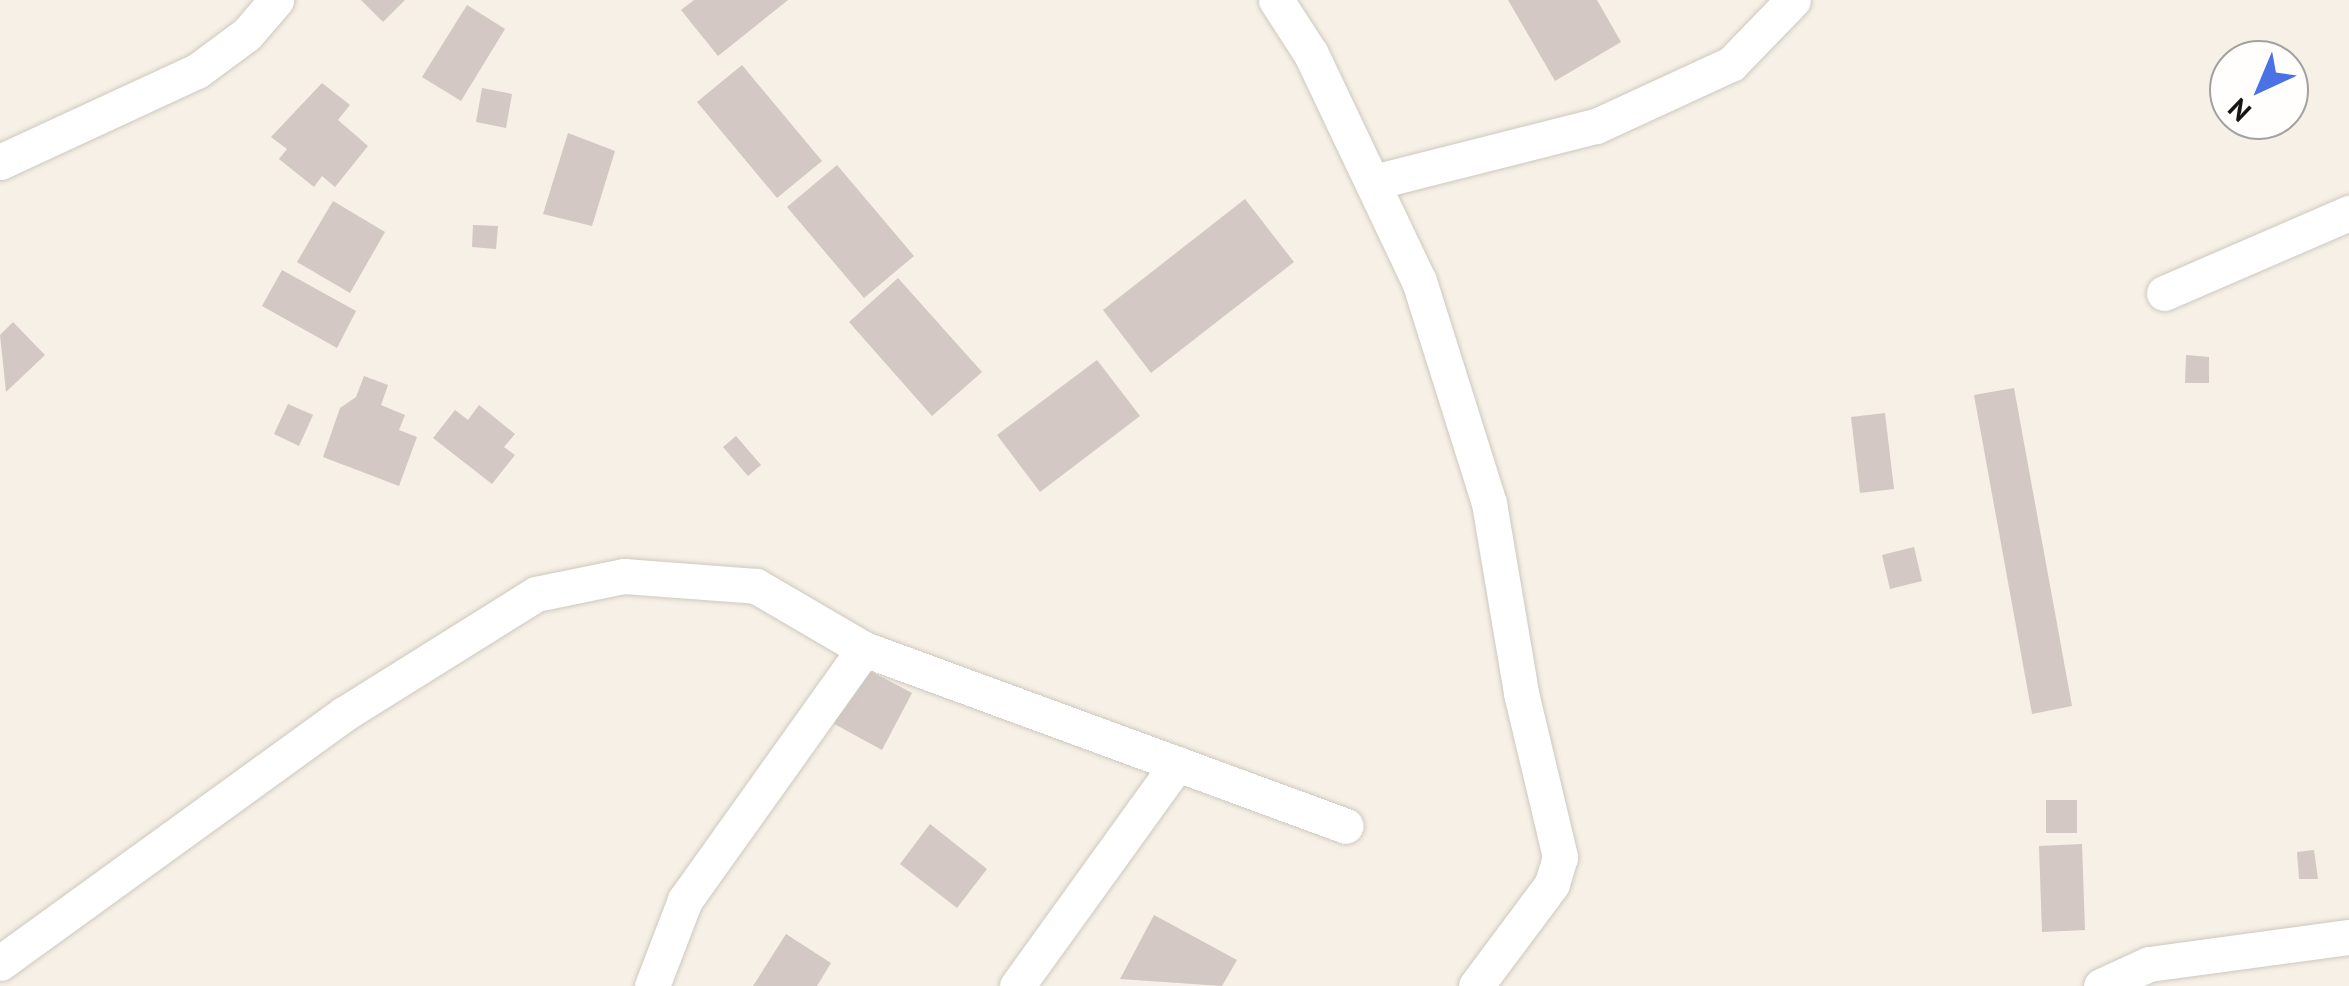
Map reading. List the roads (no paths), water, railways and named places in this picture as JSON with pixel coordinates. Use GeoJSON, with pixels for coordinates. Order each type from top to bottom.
{"type":"FeatureCollection","features":[{"type":"Feature","properties":{"kind":"street"},"geometry":{"type":"LineString","coordinates":[[0,162],[197,71],[247,34],[276,0]]}},
{"type":"Feature","properties":{"kind":"street"},"geometry":{"type":"LineString","coordinates":[[1276,0],[1374,182],[1418,281],[1490,503],[1520,694],[1560,857],[1552,884],[1476,986]]}},
{"type":"Feature","properties":{"kind":"street"},"geometry":{"type":"LineString","coordinates":[[1374,182],[1596,126],[1731,64],[1793,0]]}},
{"type":"Feature","properties":{"kind":"street"},"geometry":{"type":"LineString","coordinates":[[2164,293],[2349,213]]}},
{"type":"Feature","properties":{"kind":"street"},"geometry":{"type":"LineString","coordinates":[[0,962],[344,714],[536,594],[624,576],[756,586],[864,649],[1346,826]]}},
{"type":"Feature","properties":{"kind":"street"},"geometry":{"type":"LineString","coordinates":[[652,986],[685,900],[864,649]]}},
{"type":"Feature","properties":{"kind":"street"},"geometry":{"type":"LineString","coordinates":[[1018,986],[1177,764]]}},
{"type":"Feature","properties":{"kind":"street"},"geometry":{"type":"LineString","coordinates":[[2101,986],[2150,964],[2349,937]]}}]}
